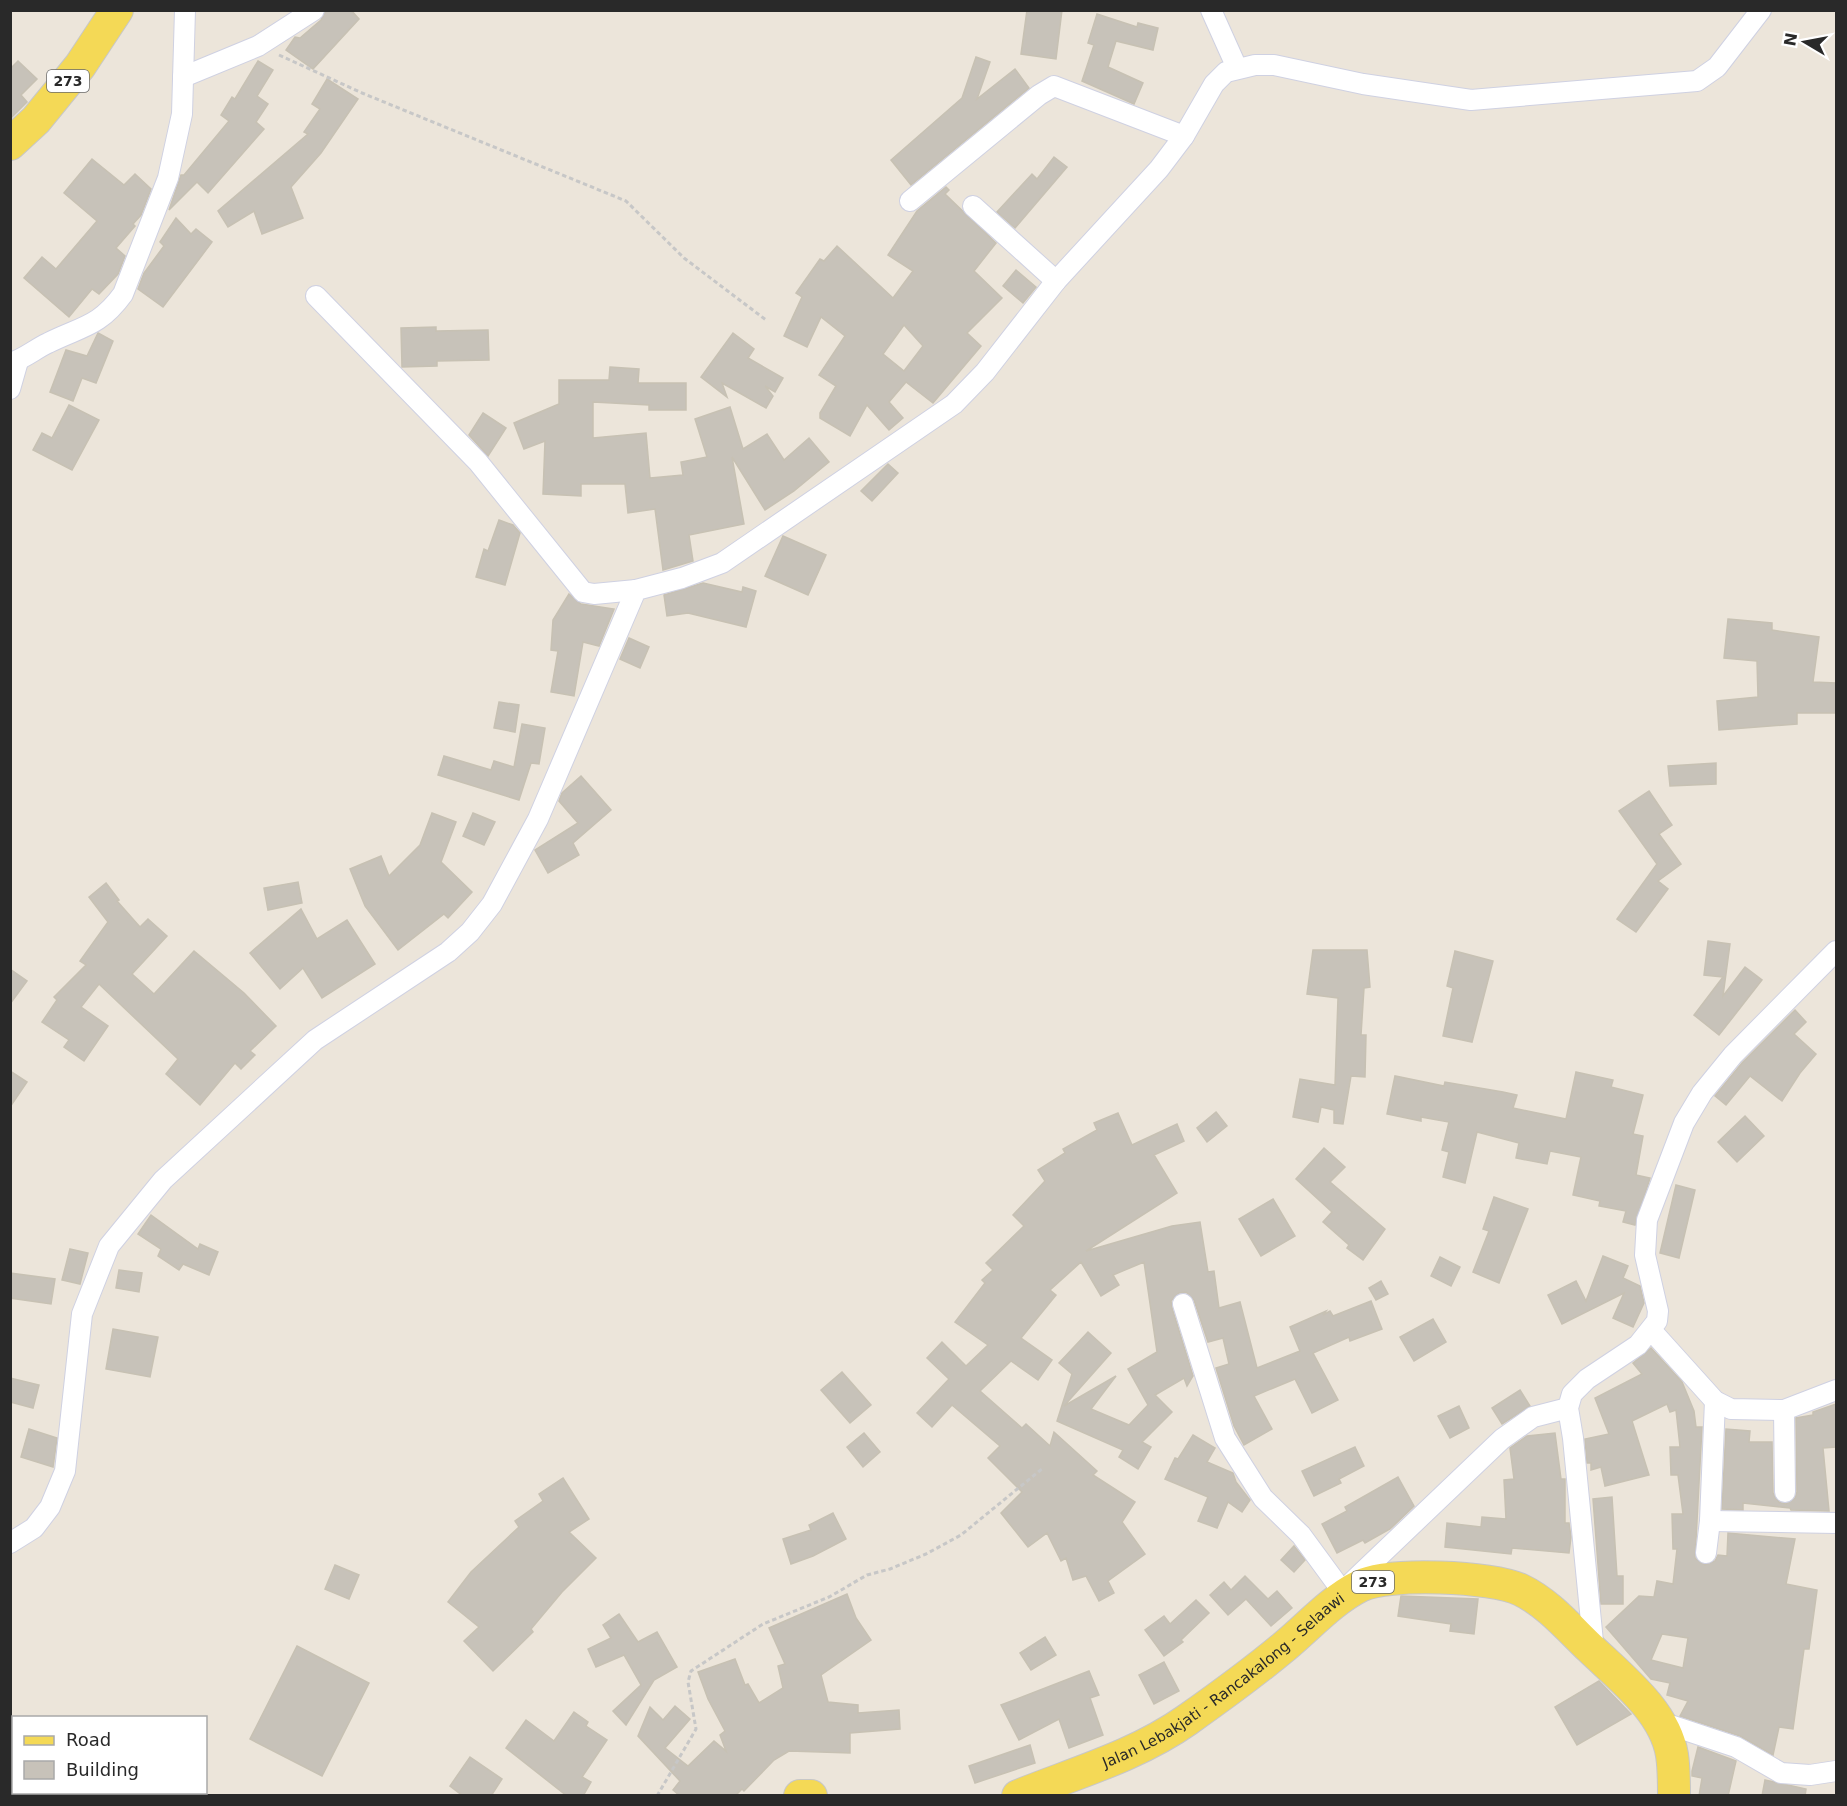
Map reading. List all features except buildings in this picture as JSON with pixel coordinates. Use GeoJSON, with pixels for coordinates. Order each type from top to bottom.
{"type":"FeatureCollection","features":[{"type":"Feature","properties":{"kind":"main road","name":"273"},"geometry":{"type":"LineString","coordinates":[[10,144],[36,120],[80,66],[117,10]]}},
{"type":"Feature","properties":{"kind":"main road","name":"Jalan Lebakjati - Rancakalong - Selaawi"},"geometry":{"type":"LineString","coordinates":[[1018,1796],[1107,1763],[1174,1728],[1259,1667],[1344,1593],[1370,1582],[1408,1578],[1448,1578],[1508,1585],[1533,1596],[1594,1652],[1644,1702],[1658,1721],[1672,1754],[1674,1796]]}},
{"type":"Feature","properties":{"kind":"main road"},"geometry":{"type":"LineString","coordinates":[[800,1796],[811,1796]]}},
{"type":"Feature","properties":{"kind":"street"},"geometry":{"type":"LineString","coordinates":[[10,389],[14,362],[48,343],[97,322],[112,309],[123,294],[168,178],[182,114],[185,10]]}},
{"type":"Feature","properties":{"kind":"street"},"geometry":{"type":"LineString","coordinates":[[183,77],[258,46],[314,10]]}},
{"type":"Feature","properties":{"kind":"street"},"geometry":{"type":"LineString","coordinates":[[1211,10],[1237,68]]}},
{"type":"Feature","properties":{"kind":"street"},"geometry":{"type":"LineString","coordinates":[[316,296],[478,462],[583,592],[594,594],[636,590],[682,578],[722,563],[921,429],[954,404],[985,372],[1056,281],[1142,190],[1184,136],[1214,84],[1226,72],[1237,68],[1274,65],[1364,84],[1471,100],[1697,81],[1718,67],[1761,10]]}},
{"type":"Feature","properties":{"kind":"street"},"geometry":{"type":"LineString","coordinates":[[910,201],[1054,86],[1184,136]]}},
{"type":"Feature","properties":{"kind":"street"},"geometry":{"type":"LineString","coordinates":[[973,206],[1056,281]]}},
{"type":"Feature","properties":{"kind":"street"},"geometry":{"type":"LineString","coordinates":[[10,1543],[34,1528],[50,1507],[65,1471],[82,1314],[109,1246],[163,1180],[315,1040],[448,952],[470,932],[492,904],[538,819],[636,590]]}},
{"type":"Feature","properties":{"kind":"street"},"geometry":{"type":"LineString","coordinates":[[1594,1652],[1574,1438],[1568,1408],[1572,1394],[1587,1379],[1638,1345],[1657,1321],[1658,1311],[1645,1255],[1647,1220],[1684,1123],[1702,1093],[1733,1055],[1836,951]]}},
{"type":"Feature","properties":{"kind":"street"},"geometry":{"type":"LineString","coordinates":[[1183,1304],[1225,1438],[1263,1498],[1301,1535],[1344,1593],[1502,1439],[1533,1417],[1568,1408]]}},
{"type":"Feature","properties":{"kind":"street"},"geometry":{"type":"LineString","coordinates":[[1651,1330],[1715,1401],[1731,1409],[1784,1410],[1836,1390]]}},
{"type":"Feature","properties":{"kind":"street"},"geometry":{"type":"LineString","coordinates":[[1706,1553],[1710,1521],[1715,1401]]}},
{"type":"Feature","properties":{"kind":"street"},"geometry":{"type":"LineString","coordinates":[[1784,1410],[1785,1492]]}},
{"type":"Feature","properties":{"kind":"street"},"geometry":{"type":"LineString","coordinates":[[1710,1521],[1836,1523]]}},
{"type":"Feature","properties":{"kind":"street"},"geometry":{"type":"LineString","coordinates":[[1658,1721],[1736,1747],[1780,1773],[1810,1774],[1836,1771]]}},
{"type":"Feature","properties":{"kind":"path"},"geometry":{"type":"LineString","coordinates":[[258,46],[362,93],[626,201],[684,258],[766,320]]}},
{"type":"Feature","properties":{"kind":"path"},"geometry":{"type":"LineString","coordinates":[[657,1796],[696,1729],[688,1682],[691,1671],[763,1624],[829,1597],[867,1575],[891,1569],[926,1554],[961,1535],[1043,1468]]}}]}
